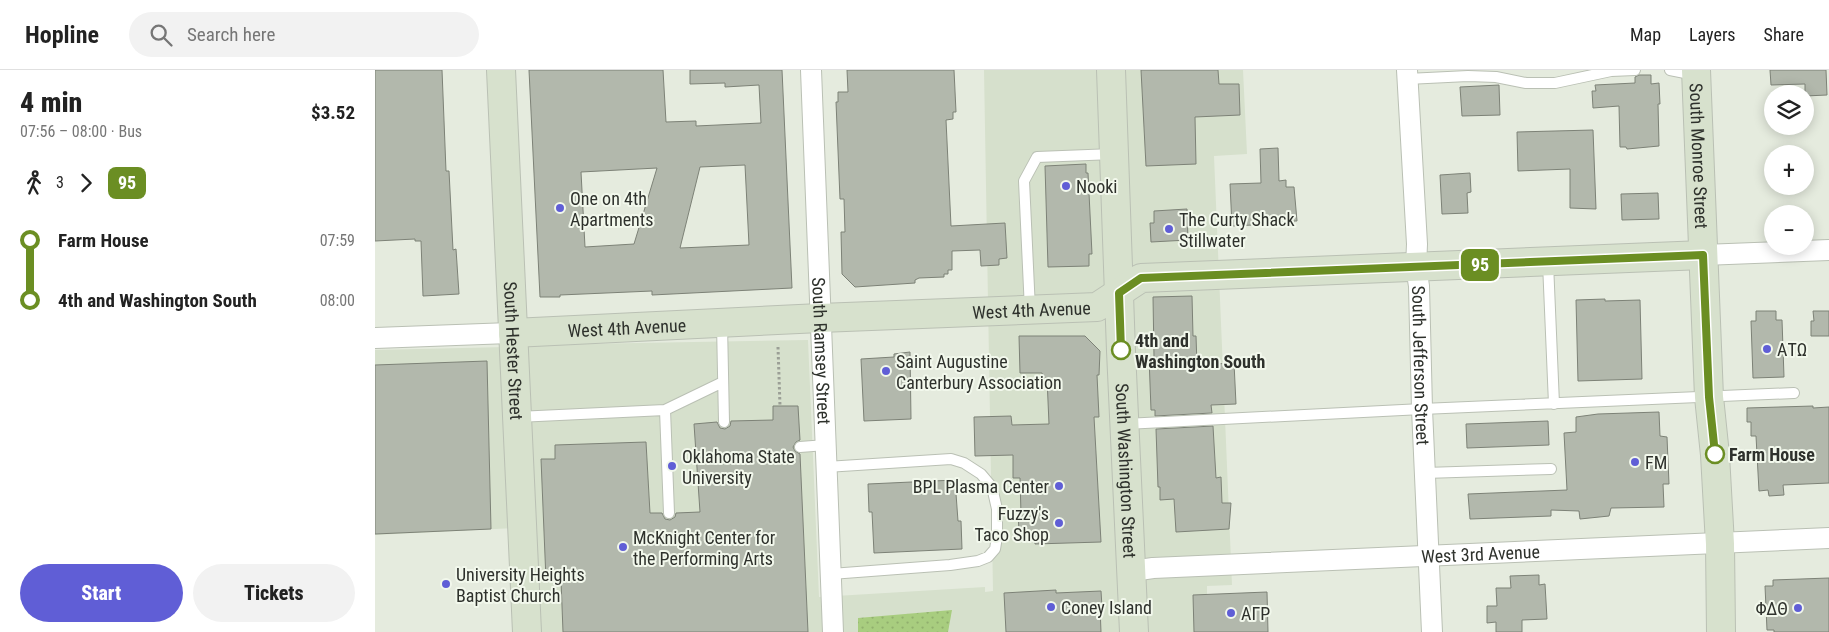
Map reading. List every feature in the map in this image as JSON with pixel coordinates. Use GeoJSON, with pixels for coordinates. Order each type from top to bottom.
{"type":"FeatureCollection","features":[{"type":"Feature","properties":{"kind":"street","name":"South Hester Street"},"geometry":{"type":"LineString","coordinates":[[501,70],[527,632]]}},
{"type":"Feature","properties":{"kind":"street","name":"South Ramsey Street"},"geometry":{"type":"LineString","coordinates":[[811,70],[833,632]]}},
{"type":"Feature","properties":{"kind":"street","name":"South Washington Street"},"geometry":{"type":"LineString","coordinates":[[1111,70],[1133,632]]}},
{"type":"Feature","properties":{"kind":"street","name":"South Monroe Street"},"geometry":{"type":"LineString","coordinates":[[1687,72],[1703,255],[1709,397],[1715,455],[1720,544],[1721,632]]}},
{"type":"Feature","properties":{"kind":"street","name":"South Jefferson Street"},"geometry":{"type":"LineString","coordinates":[[1407,74],[1417,244],[1416,267],[1419,286],[1422,409],[1432,632]]}},
{"type":"Feature","properties":{"kind":"street","name":"West 4th Avenue"},"geometry":{"type":"LineString","coordinates":[[375,338],[1097,307],[1141,278],[1829,250]]}},
{"type":"Feature","properties":{"kind":"street","name":"West 3rd Avenue"},"geometry":{"type":"LineString","coordinates":[[1132,571],[1153,568],[1829,538]]}},
{"type":"Feature","properties":{"kind":"lane"},"geometry":{"type":"LineString","coordinates":[[1407,74],[1495,77],[1526,82],[1555,83],[1611,71],[1635,70]]}},
{"type":"Feature","properties":{"kind":"lane"},"geometry":{"type":"LineString","coordinates":[[1030,311],[1024,181],[1037,157],[1114,154]]}},
{"type":"Feature","properties":{"kind":"lane"},"geometry":{"type":"LineString","coordinates":[[1548,262],[1554,404]]}},
{"type":"Feature","properties":{"kind":"lane"},"geometry":{"type":"LineString","coordinates":[[722,323],[724,422]]}},
{"type":"Feature","properties":{"kind":"lane"},"geometry":{"type":"LineString","coordinates":[[516,418],[665,410],[723,382]]}},
{"type":"Feature","properties":{"kind":"lane"},"geometry":{"type":"LineString","coordinates":[[1124,424],[1794,393]]}},
{"type":"Feature","properties":{"kind":"lane"},"geometry":{"type":"LineString","coordinates":[[665,410],[669,513]]}},
{"type":"Feature","properties":{"kind":"lane"},"geometry":{"type":"LineString","coordinates":[[800,447],[826,445]]}},
{"type":"Feature","properties":{"kind":"lane"},"geometry":{"type":"LineString","coordinates":[[826,467],[951,459],[965,463],[981,474],[992,487],[997,509],[995,548],[988,557],[983,559],[950,565],[831,574]]}},
{"type":"Feature","properties":{"kind":"lane"},"geometry":{"type":"LineString","coordinates":[[1425,473],[1551,469]]}},
{"type":"Feature","properties":{"kind":"path"},"geometry":{"type":"LineString","coordinates":[[778,346],[780,406]]}},
{"type":"Feature","properties":{"kind":"shaded area"},"geometry":{"type":"Polygon","coordinates":[[[984,70],[1243,70],[1247,154],[1214,156],[1232,585],[1207,586],[1207,632],[541,632],[525,345],[808,340],[819,597],[985,587],[985,592],[993,591],[984,70]]]}},
{"type":"Feature","properties":{"kind":"shaded area"},"geometry":{"type":"Polygon","coordinates":[[[506,347],[517,528],[375,535],[375,350],[506,347]]]}},
{"type":"Feature","properties":{"kind":"green space"},"geometry":{"type":"Polygon","coordinates":[[[952,610],[948,632],[858,632],[858,618],[952,610]]]}},
{"type":"Feature","properties":{"kind":"building"},"geometry":{"type":"Polygon","coordinates":[[[375,70],[442,70],[446,171],[449,171],[453,250],[456,249],[459,294],[423,296],[421,241],[415,241],[415,239],[375,241],[375,70]]]}},
{"type":"Feature","properties":{"kind":"building","name":"One on 4th Apartments"},"geometry":{"type":"Polygon","coordinates":[[[529,70],[663,70],[666,122],[696,121],[696,126],[761,123],[759,85],[725,87],[725,83],[690,84],[690,70],[782,70],[792,288],[652,295],[652,291],[540,297],[529,70]],[[745,165],[700,167],[680,248],[749,245],[745,165]],[[657,168],[581,172],[585,247],[634,244],[657,168]]]}},
{"type":"Feature","properties":{"kind":"building"},"geometry":{"type":"Polygon","coordinates":[[[847,70],[954,70],[956,112],[953,112],[953,119],[946,120],[951,226],[1005,223],[1007,258],[999,259],[999,265],[981,266],[980,250],[952,251],[952,270],[948,270],[948,274],[944,274],[944,277],[919,278],[915,280],[915,283],[855,287],[842,274],[841,232],[845,232],[844,199],[840,199],[836,102],[838,102],[838,92],[848,92],[847,70]]]}},
{"type":"Feature","properties":{"kind":"building"},"geometry":{"type":"Polygon","coordinates":[[[1141,70],[1218,70],[1219,84],[1239,84],[1240,115],[1195,117],[1196,164],[1146,166],[1141,70]]]}},
{"type":"Feature","properties":{"kind":"building"},"geometry":{"type":"Polygon","coordinates":[[[1770,70],[1826,70],[1827,95],[1814,96],[1814,85],[1771,85],[1770,70]]]}},
{"type":"Feature","properties":{"kind":"building"},"geometry":{"type":"Polygon","coordinates":[[[1651,75],[1651,84],[1659,83],[1659,146],[1627,149],[1626,147],[1620,147],[1619,106],[1593,108],[1592,91],[1596,91],[1595,85],[1635,83],[1635,77],[1651,75]]]}},
{"type":"Feature","properties":{"kind":"building"},"geometry":{"type":"Polygon","coordinates":[[[1499,85],[1500,115],[1462,116],[1460,87],[1499,85]]]}},
{"type":"Feature","properties":{"kind":"building"},"geometry":{"type":"Polygon","coordinates":[[[1593,130],[1596,209],[1570,208],[1570,169],[1518,171],[1517,132],[1593,130]]]}},
{"type":"Feature","properties":{"kind":"building"},"geometry":{"type":"Polygon","coordinates":[[[1278,148],[1279,181],[1286,180],[1286,187],[1294,187],[1297,221],[1294,221],[1294,223],[1232,226],[1230,184],[1261,183],[1260,149],[1278,148]]]}},
{"type":"Feature","properties":{"kind":"building"},"geometry":{"type":"Polygon","coordinates":[[[1086,164],[1092,254],[1089,254],[1089,266],[1048,267],[1045,166],[1086,164]]]}},
{"type":"Feature","properties":{"kind":"building"},"geometry":{"type":"Polygon","coordinates":[[[1470,173],[1471,192],[1467,193],[1468,213],[1442,214],[1440,175],[1470,173]]]}},
{"type":"Feature","properties":{"kind":"building"},"geometry":{"type":"Polygon","coordinates":[[[1658,193],[1659,219],[1622,220],[1621,194],[1658,193]]]}},
{"type":"Feature","properties":{"kind":"building","name":"The Curty Shack Stillwater"},"geometry":{"type":"Polygon","coordinates":[[[1187,209],[1188,240],[1151,242],[1150,223],[1154,223],[1154,211],[1187,209]]]}},
{"type":"Feature","properties":{"kind":"building"},"geometry":{"type":"Polygon","coordinates":[[[1192,296],[1193,336],[1196,336],[1197,365],[1234,363],[1236,404],[1211,405],[1212,413],[1155,416],[1155,410],[1151,410],[1149,357],[1154,357],[1153,297],[1192,296]]]}},
{"type":"Feature","properties":{"kind":"building"},"geometry":{"type":"Polygon","coordinates":[[[1605,299],[1605,301],[1640,300],[1642,379],[1578,381],[1576,300],[1605,299]]]}},
{"type":"Feature","properties":{"kind":"building","name":"ΑTΩ"},"geometry":{"type":"Polygon","coordinates":[[[1756,311],[1776,311],[1776,320],[1782,320],[1784,377],[1753,378],[1751,321],[1756,321],[1756,311]]]}},
{"type":"Feature","properties":{"kind":"building"},"geometry":{"type":"Polygon","coordinates":[[[1813,311],[1829,311],[1829,336],[1811,336],[1811,321],[1814,321],[1813,311]]]}},
{"type":"Feature","properties":{"kind":"building"},"geometry":{"type":"Polygon","coordinates":[[[1019,336],[1085,336],[1100,351],[1099,375],[1097,375],[1099,417],[1094,417],[1101,542],[1035,544],[1035,531],[1019,531],[1018,514],[1021,514],[1020,478],[1013,478],[1013,455],[975,456],[974,417],[1011,416],[1012,425],[1049,424],[1047,378],[1043,378],[1042,373],[1020,373],[1019,336]]]}},
{"type":"Feature","properties":{"kind":"building"},"geometry":{"type":"Polygon","coordinates":[[[910,352],[911,419],[864,421],[861,359],[894,357],[894,354],[910,352]]]}},
{"type":"Feature","properties":{"kind":"building"},"geometry":{"type":"Polygon","coordinates":[[[487,361],[491,529],[375,534],[375,365],[487,361]]]}},
{"type":"Feature","properties":{"kind":"building"},"geometry":{"type":"Polygon","coordinates":[[[773,406],[798,406],[800,440],[793,447],[800,454],[808,632],[563,632],[561,580],[546,580],[541,459],[555,459],[555,445],[646,442],[650,513],[662,513],[665,519],[670,520],[675,517],[676,513],[700,512],[694,424],[717,422],[720,428],[725,429],[730,426],[731,421],[773,420],[773,406]]]}},
{"type":"Feature","properties":{"kind":"building"},"geometry":{"type":"Polygon","coordinates":[[[1813,406],[1813,408],[1829,407],[1829,483],[1783,485],[1784,495],[1769,496],[1768,490],[1759,491],[1756,436],[1751,436],[1751,422],[1747,422],[1747,408],[1813,406]]]}},
{"type":"Feature","properties":{"kind":"building","name":"FM"},"geometry":{"type":"Polygon","coordinates":[[[1659,412],[1660,436],[1667,437],[1669,484],[1663,484],[1664,507],[1611,508],[1609,516],[1580,519],[1579,511],[1551,510],[1551,516],[1470,519],[1468,494],[1567,490],[1564,433],[1576,432],[1576,417],[1598,414],[1659,412]]]}},
{"type":"Feature","properties":{"kind":"building"},"geometry":{"type":"Polygon","coordinates":[[[1548,421],[1549,445],[1467,448],[1466,424],[1548,421]]]}},
{"type":"Feature","properties":{"kind":"building"},"geometry":{"type":"Polygon","coordinates":[[[1213,426],[1216,478],[1221,477],[1222,503],[1231,503],[1229,529],[1176,532],[1174,499],[1160,500],[1156,429],[1213,426]]]}},
{"type":"Feature","properties":{"kind":"building"},"geometry":{"type":"Polygon","coordinates":[[[955,480],[958,521],[961,521],[962,549],[874,553],[872,512],[869,512],[868,484],[955,480]]]}},
{"type":"Feature","properties":{"kind":"building"},"geometry":{"type":"Polygon","coordinates":[[[1539,575],[1539,585],[1545,584],[1547,619],[1522,620],[1522,632],[1496,632],[1496,622],[1487,623],[1487,606],[1497,606],[1496,588],[1511,588],[1510,576],[1539,575]]]}},
{"type":"Feature","properties":{"kind":"building","name":"ΦΔΘ"},"geometry":{"type":"Polygon","coordinates":[[[1829,578],[1829,632],[1774,632],[1774,630],[1767,630],[1765,586],[1773,586],[1773,580],[1829,578]]]}},
{"type":"Feature","properties":{"kind":"building","name":"Coney Island"},"geometry":{"type":"Polygon","coordinates":[[[1056,590],[1056,593],[1101,591],[1101,632],[1006,632],[1004,593],[1056,590]]]}},
{"type":"Feature","properties":{"kind":"building","name":"AΓP"},"geometry":{"type":"Polygon","coordinates":[[[1267,592],[1268,632],[1194,632],[1193,595],[1267,592]]]}},
{"type":"Feature","properties":{"kind":"bus line","name":"95"},"geometry":{"type":"LineString","coordinates":[[1121,350],[1119,293],[1141,278],[1703,255],[1709,397],[1715,454]]}},
{"type":"Feature","properties":{"kind":"place","name":"Nooki"},"geometry":{"type":"Point","coordinates":[1066,186]}},
{"type":"Feature","properties":{"kind":"place","name":"One on 4th Apartments"},"geometry":{"type":"Point","coordinates":[560,208]}},
{"type":"Feature","properties":{"kind":"place","name":"The Curty Shack Stillwater"},"geometry":{"type":"Point","coordinates":[1169,229]}},
{"type":"Feature","properties":{"kind":"place","name":"ΑTΩ"},"geometry":{"type":"Point","coordinates":[1767,349]}},
{"type":"Feature","properties":{"kind":"place","name":"4th and Washington South"},"geometry":{"type":"Point","coordinates":[1121,350]}},
{"type":"Feature","properties":{"kind":"place","name":"Saint Augustine Canterbury Association"},"geometry":{"type":"Point","coordinates":[886,371]}},
{"type":"Feature","properties":{"kind":"place","name":"Farm House"},"geometry":{"type":"Point","coordinates":[1715,454]}},
{"type":"Feature","properties":{"kind":"place","name":"FM"},"geometry":{"type":"Point","coordinates":[1635,462]}},
{"type":"Feature","properties":{"kind":"place","name":"Oklahoma State University"},"geometry":{"type":"Point","coordinates":[672,466]}},
{"type":"Feature","properties":{"kind":"place","name":"BPL Plasma Center"},"geometry":{"type":"Point","coordinates":[1059,486]}},
{"type":"Feature","properties":{"kind":"place","name":"Fuzzy's Taco Shop"},"geometry":{"type":"Point","coordinates":[1059,523]}},
{"type":"Feature","properties":{"kind":"place","name":"McKnight Center for the Performing Arts"},"geometry":{"type":"Point","coordinates":[623,547]}},
{"type":"Feature","properties":{"kind":"place","name":"University Heights Baptist Church"},"geometry":{"type":"Point","coordinates":[446,584]}},
{"type":"Feature","properties":{"kind":"place","name":"Coney Island"},"geometry":{"type":"Point","coordinates":[1051,607]}},
{"type":"Feature","properties":{"kind":"place","name":"ΦΔΘ"},"geometry":{"type":"Point","coordinates":[1798,608]}},
{"type":"Feature","properties":{"kind":"place","name":"AΓP"},"geometry":{"type":"Point","coordinates":[1231,613]}}]}
